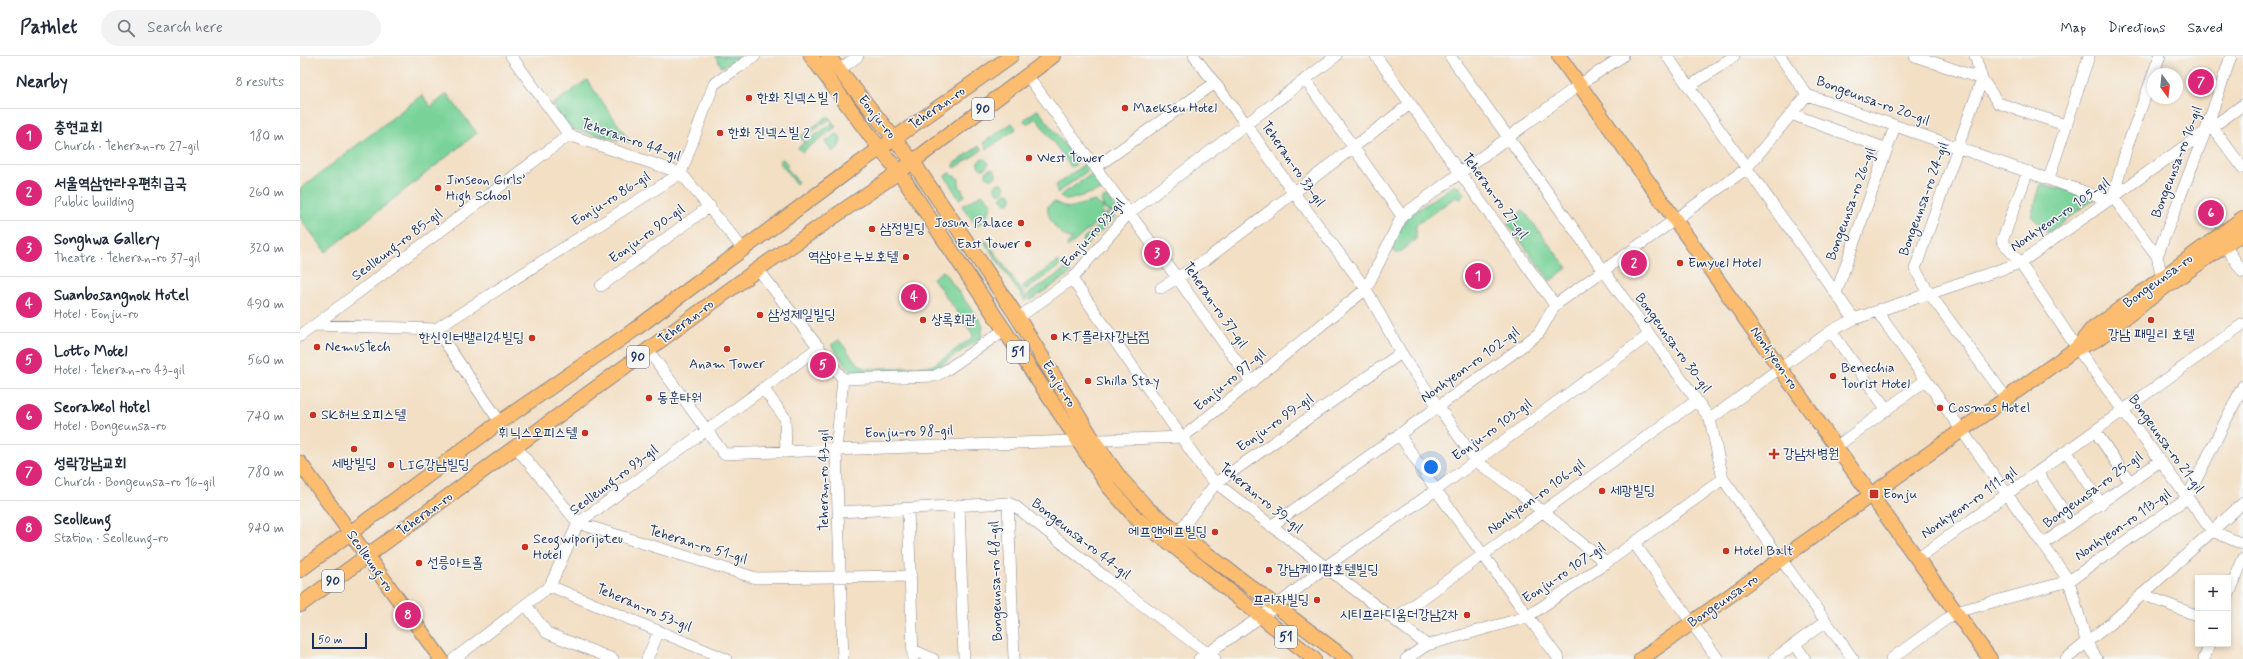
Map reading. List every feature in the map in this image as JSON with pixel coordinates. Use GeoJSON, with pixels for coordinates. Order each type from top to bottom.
{"type":"FeatureCollection","features":[{"type":"Feature","properties":{"kind":"main road","name":"Eonju-ro"},"geometry":{"type":"LineString","coordinates":[[811,56],[880,149],[899,172],[1108,488],[1137,519],[1166,540],[1314,659]]}},
{"type":"Feature","properties":{"kind":"main road","name":"Eonju-ro"},"geometry":{"type":"LineString","coordinates":[[828,56],[913,162],[1018,318],[1094,441],[1120,478],[1150,510],[1275,607],[1346,659]]}},
{"type":"Feature","properties":{"kind":"main road","name":"Teheran-ro"},"geometry":{"type":"LineString","coordinates":[[300,570],[500,422],[634,330],[894,138],[1011,56]]}},
{"type":"Feature","properties":{"kind":"main road","name":"Teheran-ro"},"geometry":{"type":"LineString","coordinates":[[300,605],[758,269],[913,162],[1053,56]]}},
{"type":"Feature","properties":{"kind":"main road","name":"Nonhyeon-ro"},"geometry":{"type":"LineString","coordinates":[[1559,56],[1836,447],[1990,659]]}},
{"type":"Feature","properties":{"kind":"main road","name":"Bongeunsa-ro"},"geometry":{"type":"LineString","coordinates":[[2077,348],[2090,331],[2243,218]]}},
{"type":"Feature","properties":{"kind":"main road","name":"Bongeunsa-ro"},"geometry":{"type":"LineString","coordinates":[[1641,659],[1963,431],[2077,348],[2096,340],[2165,288],[2243,233]]}},
{"type":"Feature","properties":{"kind":"main road","name":"Seolleung-ro"},"geometry":{"type":"LineString","coordinates":[[300,463],[441,659]]}},
{"type":"Feature","properties":{"kind":"street"},"geometry":{"type":"LineString","coordinates":[[511,56],[569,135]]}},
{"type":"Feature","properties":{"kind":"street"},"geometry":{"type":"LineString","coordinates":[[682,173],[714,84],[755,56]]}},
{"type":"Feature","properties":{"kind":"street"},"geometry":{"type":"LineString","coordinates":[[839,70],[858,56]]}},
{"type":"Feature","properties":{"kind":"street","name":"Teheran-ro 33-gil"},"geometry":{"type":"LineString","coordinates":[[1194,56],[1246,124],[1294,193],[1366,290],[1402,353],[1476,461],[1606,563]]}},
{"type":"Feature","properties":{"kind":"street","name":"Eonju-ro 93-gil"},"geometry":{"type":"LineString","coordinates":[[1018,318],[1072,279],[1129,213],[1336,56]]}},
{"type":"Feature","properties":{"kind":"street","name":"Teheran-ro 27-gil"},"geometry":{"type":"LineString","coordinates":[[1376,56],[1555,305]]}},
{"type":"Feature","properties":{"kind":"street","name":"Bongeunsa-ro 30-gil"},"geometry":{"type":"LineString","coordinates":[[1450,56],[1710,419],[1723,479],[1853,659]]}},
{"type":"Feature","properties":{"kind":"street"},"geometry":{"type":"LineString","coordinates":[[1366,290],[1402,216],[1461,174],[1579,85],[1623,56]]}},
{"type":"Feature","properties":{"kind":"street","name":"Bongeunsa-ro 26-gil"},"geometry":{"type":"LineString","coordinates":[[1667,56],[1854,319]]}},
{"type":"Feature","properties":{"kind":"street"},"geometry":{"type":"LineString","coordinates":[[1689,87],[1734,56]]}},
{"type":"Feature","properties":{"kind":"street","name":"Bongeunsa-ro 20-gil"},"geometry":{"type":"LineString","coordinates":[[1780,56],[1807,95],[2110,198]]}},
{"type":"Feature","properties":{"kind":"street"},"geometry":{"type":"LineString","coordinates":[[1915,56],[1982,79]]}},
{"type":"Feature","properties":{"kind":"street"},"geometry":{"type":"LineString","coordinates":[[1975,56],[1982,79],[1998,103],[2065,125]]}},
{"type":"Feature","properties":{"kind":"street"},"geometry":{"type":"LineString","coordinates":[[2049,178],[2065,125],[2089,56]]}},
{"type":"Feature","properties":{"kind":"street"},"geometry":{"type":"LineString","coordinates":[[2155,68],[2160,56]]}},
{"type":"Feature","properties":{"kind":"street","name":"Bongeunsa-ro 16-gil"},"geometry":{"type":"LineString","coordinates":[[2157,256],[2209,128],[2231,56]]}},
{"type":"Feature","properties":{"kind":"street","name":"Teheran-ro 37-gil"},"geometry":{"type":"LineString","coordinates":[[1027,75],[1178,278],[1252,383]]}},
{"type":"Feature","properties":{"kind":"street"},"geometry":{"type":"LineString","coordinates":[[1305,79],[1402,216]]}},
{"type":"Feature","properties":{"kind":"street","name":"Bongeunsa-ro 24-gil"},"geometry":{"type":"LineString","coordinates":[[1982,79],[1915,269],[1929,294],[2007,399]]}},
{"type":"Feature","properties":{"kind":"street"},"geometry":{"type":"LineString","coordinates":[[1096,168],[1215,83]]}},
{"type":"Feature","properties":{"kind":"street"},"geometry":{"type":"LineString","coordinates":[[2147,91],[2110,198],[2157,256],[2162,278]]}},
{"type":"Feature","properties":{"kind":"street","name":"Nonhyeon-ro 102-gil"},"geometry":{"type":"LineString","coordinates":[[1271,526],[1539,333],[1555,305],[1604,272],[1746,169],[1807,95]]}},
{"type":"Feature","properties":{"kind":"street"},"geometry":{"type":"LineString","coordinates":[[1162,288],[1207,259],[1410,104]]}},
{"type":"Feature","properties":{"kind":"street","name":"Nonhyeon-ro 105-gil"},"geometry":{"type":"LineString","coordinates":[[1780,368],[1831,331],[1854,319],[2020,263],[2243,105]]}},
{"type":"Feature","properties":{"kind":"street"},"geometry":{"type":"LineString","coordinates":[[1791,114],[1887,149]]}},
{"type":"Feature","properties":{"kind":"street","name":"Bongeunsa-ro 26-gil"},"geometry":{"type":"LineString","coordinates":[[1836,293],[1895,126]]}},
{"type":"Feature","properties":{"kind":"street"},"geometry":{"type":"LineString","coordinates":[[2209,128],[2243,168]]}},
{"type":"Feature","properties":{"kind":"street","name":"Teheran-ro 44-gil"},"geometry":{"type":"LineString","coordinates":[[569,135],[682,173],[743,249]]}},
{"type":"Feature","properties":{"kind":"street","name":"Seolleung-ro 85-gil"},"geometry":{"type":"LineString","coordinates":[[300,336],[569,135]]}},
{"type":"Feature","properties":{"kind":"street","name":"Bongeunsa-ro 21-gil"},"geometry":{"type":"LineString","coordinates":[[2028,171],[2002,241],[2020,263],[2077,348],[2212,531]]}},
{"type":"Feature","properties":{"kind":"street","name":"Eonju-ro 86-gil"},"geometry":{"type":"LineString","coordinates":[[436,329],[682,173]]}},
{"type":"Feature","properties":{"kind":"street","name":"Eonju-ro 90-gil"},"geometry":{"type":"LineString","coordinates":[[601,286],[710,206]]}},
{"type":"Feature","properties":{"kind":"street"},"geometry":{"type":"LineString","coordinates":[[2224,246],[2243,272]]}},
{"type":"Feature","properties":{"kind":"street"},"geometry":{"type":"LineString","coordinates":[[758,269],[843,379],[935,376],[945,371],[1004,330]]}},
{"type":"Feature","properties":{"kind":"street","name":"Teheran-ro 39-gil"},"geometry":{"type":"LineString","coordinates":[[1072,279],[1216,483],[1427,645]]}},
{"type":"Feature","properties":{"kind":"street","name":"Eonju-ro 97-gil"},"geometry":{"type":"LineString","coordinates":[[1183,437],[1252,383],[1290,349],[1366,290]]}},
{"type":"Feature","properties":{"kind":"street"},"geometry":{"type":"LineString","coordinates":[[1880,309],[1881,317],[1963,431]]}},
{"type":"Feature","properties":{"kind":"street","name":"Nonhyeon-ro 111-gil"},"geometry":{"type":"LineString","coordinates":[[1917,559],[2243,324]]}},
{"type":"Feature","properties":{"kind":"street"},"geometry":{"type":"LineString","coordinates":[[315,325],[436,329],[500,422]]}},
{"type":"Feature","properties":{"kind":"street"},"geometry":{"type":"LineString","coordinates":[[1831,331],[1887,410]]}},
{"type":"Feature","properties":{"kind":"street","name":"Eonju-ro 103-gil"},"geometry":{"type":"LineString","coordinates":[[1207,657],[1259,616],[1275,607],[1325,567],[1436,490],[1649,335]]}},
{"type":"Feature","properties":{"kind":"street","name":"Seolleung-ro 93-gil"},"geometry":{"type":"LineString","coordinates":[[454,659],[550,586],[578,523],[819,347]]}},
{"type":"Feature","properties":{"kind":"street"},"geometry":{"type":"LineString","coordinates":[[648,350],[707,430]]}},
{"type":"Feature","properties":{"kind":"street","name":"Eonju-ro 99-gil"},"geometry":{"type":"LineString","coordinates":[[1179,532],[1216,483],[1402,353]]}},
{"type":"Feature","properties":{"kind":"street"},"geometry":{"type":"LineString","coordinates":[[1710,419],[1780,368]]}},
{"type":"Feature","properties":{"kind":"street","name":"Teheran-ro 43-gil"},"geometry":{"type":"LineString","coordinates":[[843,379],[836,450],[843,659]]}},
{"type":"Feature","properties":{"kind":"street"},"geometry":{"type":"LineString","coordinates":[[1836,447],[1926,380]]}},
{"type":"Feature","properties":{"kind":"street","name":"Nonhyeon-ro 113-gil"},"geometry":{"type":"LineString","coordinates":[[1956,612],[2069,581],[2187,498],[2243,386]]}},
{"type":"Feature","properties":{"kind":"street"},"geometry":{"type":"LineString","coordinates":[[763,388],[785,418],[786,452]]}},
{"type":"Feature","properties":{"kind":"street","name":"Nonhyeon-ro 106-gil"},"geometry":{"type":"LineString","coordinates":[[1394,620],[1482,554],[1696,401]]}},
{"type":"Feature","properties":{"kind":"street","name":"Eonju-ro 98-gil"},"geometry":{"type":"LineString","coordinates":[[707,430],[724,454],[1094,441]]}},
{"type":"Feature","properties":{"kind":"street","name":"Bongeunsa-ro 25-gil"},"geometry":{"type":"LineString","coordinates":[[1963,431],[2069,581],[2086,644],[2097,659]]}},
{"type":"Feature","properties":{"kind":"street"},"geometry":{"type":"LineString","coordinates":[[2095,431],[2130,482]]}},
{"type":"Feature","properties":{"kind":"street"},"geometry":{"type":"LineString","coordinates":[[1399,434],[1436,490],[1527,617],[1560,659]]}},
{"type":"Feature","properties":{"kind":"street"},"geometry":{"type":"LineString","coordinates":[[1094,441],[1183,437]]}},
{"type":"Feature","properties":{"kind":"street"},"geometry":{"type":"LineString","coordinates":[[516,447],[578,523]]}},
{"type":"Feature","properties":{"kind":"street"},"geometry":{"type":"LineString","coordinates":[[2067,452],[2101,504]]}},
{"type":"Feature","properties":{"kind":"street","name":"Bongeunsa-ro 25-gil"},"geometry":{"type":"LineString","coordinates":[[2043,544],[2160,461]]}},
{"type":"Feature","properties":{"kind":"street","name":"Nonhyeon-ro 111-gil"},"geometry":{"type":"LineString","coordinates":[[2038,473],[2072,523]]}},
{"type":"Feature","properties":{"kind":"street","name":"Eonju-ro 107-gil"},"geometry":{"type":"LineString","coordinates":[[1406,659],[1427,645],[1527,617],[1606,563],[1723,479]]}},
{"type":"Feature","properties":{"kind":"street","name":"Bongeunsa-ro 44-gil"},"geometry":{"type":"LineString","coordinates":[[838,512],[1008,503],[1207,657]]}},
{"type":"Feature","properties":{"kind":"street","name":"Bongeunsa-ro 48-gil"},"geometry":{"type":"LineString","coordinates":[[1008,503],[1014,659]]}},
{"type":"Feature","properties":{"kind":"street"},"geometry":{"type":"LineString","coordinates":[[2066,659],[2086,644],[2243,503]]}},
{"type":"Feature","properties":{"kind":"street"},"geometry":{"type":"LineString","coordinates":[[958,505],[964,659]]}},
{"type":"Feature","properties":{"kind":"street"},"geometry":{"type":"LineString","coordinates":[[908,509],[913,655],[933,659]]}},
{"type":"Feature","properties":{"kind":"street","name":"Teheran-ro 51-gil"},"geometry":{"type":"LineString","coordinates":[[578,523],[756,578],[911,576]]}},
{"type":"Feature","properties":{"kind":"street"},"geometry":{"type":"LineString","coordinates":[[2212,531],[2243,544]]}},
{"type":"Feature","properties":{"kind":"street"},"geometry":{"type":"LineString","coordinates":[[1634,543],[1718,659]]}},
{"type":"Feature","properties":{"kind":"street"},"geometry":{"type":"LineString","coordinates":[[2231,589],[2243,559]]}},
{"type":"Feature","properties":{"kind":"street","name":"Teheran-ro 53-gil"},"geometry":{"type":"LineString","coordinates":[[550,586],[726,659]]}},
{"type":"Feature","properties":{"kind":"street"},"geometry":{"type":"LineString","coordinates":[[2142,594],[2195,615]]}},
{"type":"Feature","properties":{"kind":"street"},"geometry":{"type":"LineString","coordinates":[[526,605],[546,633],[613,659]]}},
{"type":"Feature","properties":{"kind":"street"},"geometry":{"type":"LineString","coordinates":[[1891,659],[1956,612]]}},
{"type":"Feature","properties":{"kind":"street"},"geometry":{"type":"LineString","coordinates":[[1774,659],[1825,622]]}},
{"type":"Feature","properties":{"kind":"street"},"geometry":{"type":"LineString","coordinates":[[647,659],[659,631]]}},
{"type":"Feature","properties":{"kind":"street"},"geometry":{"type":"LineString","coordinates":[[1795,644],[1805,659]]}},
{"type":"Feature","properties":{"kind":"street"},"geometry":{"type":"LineString","coordinates":[[2204,659],[2209,647]]}},
{"type":"Feature","properties":{"kind":"green space"},"geometry":{"type":"Polygon","coordinates":[[[715,56],[739,56],[722,67],[715,56]]]}},
{"type":"Feature","properties":{"kind":"green space"},"geometry":{"type":"Polygon","coordinates":[[[587,80],[631,143],[568,128],[552,105],[587,80]]]}},
{"type":"Feature","properties":{"kind":"green space"},"geometry":{"type":"Polygon","coordinates":[[[447,94],[477,133],[326,252],[300,218],[300,189],[422,95],[431,107],[447,94]]]}},
{"type":"Feature","properties":{"kind":"green space"},"geometry":{"type":"Polygon","coordinates":[[[1037,110],[1077,161],[1077,164],[1071,167],[1036,118],[1027,124],[1024,120],[1037,110]]]}},
{"type":"Feature","properties":{"kind":"green space"},"geometry":{"type":"Polygon","coordinates":[[[828,116],[836,127],[802,152],[798,148],[804,143],[800,137],[828,116]],[[830,119],[811,132],[806,133],[807,136],[802,139],[804,143],[833,123],[830,119]]]}},
{"type":"Feature","properties":{"kind":"green space"},"geometry":{"type":"Polygon","coordinates":[[[1012,123],[1016,129],[987,149],[983,143],[1012,123]]]}},
{"type":"Feature","properties":{"kind":"green space"},"geometry":{"type":"Polygon","coordinates":[[[837,134],[841,139],[839,147],[833,152],[825,142],[837,134]]]}},
{"type":"Feature","properties":{"kind":"green space"},"geometry":{"type":"Polygon","coordinates":[[[979,146],[982,150],[955,168],[953,164],[979,146]]]}},
{"type":"Feature","properties":{"kind":"green space"},"geometry":{"type":"Polygon","coordinates":[[[783,159],[788,165],[786,167],[798,182],[796,184],[779,161],[783,159]]]}},
{"type":"Feature","properties":{"kind":"green space"},"geometry":{"type":"Polygon","coordinates":[[[981,159],[985,159],[987,160],[987,168],[981,169],[978,166],[978,162],[981,159]]]}},
{"type":"Feature","properties":{"kind":"green space"},"geometry":{"type":"Polygon","coordinates":[[[1086,163],[1090,169],[1057,193],[1056,185],[1086,163]]]}},
{"type":"Feature","properties":{"kind":"green space"},"geometry":{"type":"Polygon","coordinates":[[[989,169],[993,169],[995,170],[995,178],[989,179],[986,176],[986,172],[989,169]]]}},
{"type":"Feature","properties":{"kind":"green space"},"geometry":{"type":"Polygon","coordinates":[[[949,173],[959,179],[959,185],[965,196],[959,199],[945,176],[949,173]]]}},
{"type":"Feature","properties":{"kind":"green space"},"geometry":{"type":"Polygon","coordinates":[[[1093,173],[1105,189],[1068,200],[1060,196],[1093,173]]]}},
{"type":"Feature","properties":{"kind":"green space"},"geometry":{"type":"Polygon","coordinates":[[[998,183],[1002,183],[1004,184],[1004,192],[998,193],[995,190],[995,186],[998,183]]]}},
{"type":"Feature","properties":{"kind":"green space"},"geometry":{"type":"Polygon","coordinates":[[[2041,184],[2097,197],[2048,233],[2031,216],[2041,184]]]}},
{"type":"Feature","properties":{"kind":"green space"},"geometry":{"type":"Polygon","coordinates":[[[1453,186],[1458,186],[1464,194],[1460,200],[1457,196],[1416,225],[1416,239],[1397,254],[1390,248],[1407,217],[1453,186]]]}},
{"type":"Feature","properties":{"kind":"green space"},"geometry":{"type":"Polygon","coordinates":[[[1005,193],[1009,193],[1011,194],[1011,202],[1005,203],[1002,200],[1002,196],[1005,193]]]}},
{"type":"Feature","properties":{"kind":"green space"},"geometry":{"type":"Polygon","coordinates":[[[982,194],[992,203],[986,219],[977,226],[962,206],[982,194]]]}},
{"type":"Feature","properties":{"kind":"green space"},"geometry":{"type":"Polygon","coordinates":[[[1106,197],[1109,198],[1118,211],[1117,214],[1105,210],[1101,200],[1106,197]]]}},
{"type":"Feature","properties":{"kind":"green space"},"geometry":{"type":"Polygon","coordinates":[[[1095,201],[1103,207],[1102,218],[1068,247],[1067,245],[1072,239],[1059,231],[1055,226],[1049,216],[1048,206],[1054,202],[1068,208],[1095,201]]]}},
{"type":"Feature","properties":{"kind":"green space"},"geometry":{"type":"Polygon","coordinates":[[[1523,210],[1567,268],[1550,281],[1507,223],[1523,210]]]}},
{"type":"Feature","properties":{"kind":"green space"},"geometry":{"type":"Polygon","coordinates":[[[1106,213],[1115,217],[1086,246],[1084,246],[1083,239],[1102,222],[1106,213]]]}},
{"type":"Feature","properties":{"kind":"green space"},"geometry":{"type":"Polygon","coordinates":[[[983,240],[986,240],[1027,298],[1025,301],[983,240]]]}},
{"type":"Feature","properties":{"kind":"green space"},"geometry":{"type":"Polygon","coordinates":[[[1058,261],[1061,265],[1025,290],[1023,286],[1058,261]]]}},
{"type":"Feature","properties":{"kind":"green space"},"geometry":{"type":"Polygon","coordinates":[[[1067,268],[1071,273],[1031,300],[1027,295],[1067,268]]]}},
{"type":"Feature","properties":{"kind":"green space"},"geometry":{"type":"Polygon","coordinates":[[[943,271],[981,322],[983,326],[981,338],[934,369],[858,373],[852,371],[831,345],[839,340],[855,361],[866,369],[932,366],[972,338],[973,335],[933,278],[943,271]]]}},
{"type":"Feature","properties":{"kind":"place","name":"성락강남교회"},"geometry":{"type":"Point","coordinates":[2201,82]}},
{"type":"Feature","properties":{"kind":"place","name":"한화 진넥스빌 1"},"geometry":{"type":"Point","coordinates":[749,98]}},
{"type":"Feature","properties":{"kind":"place","name":"Maekseu Hotel"},"geometry":{"type":"Point","coordinates":[1125,108]}},
{"type":"Feature","properties":{"kind":"place","name":"한화 진넥스빌 2"},"geometry":{"type":"Point","coordinates":[720,133]}},
{"type":"Feature","properties":{"kind":"place","name":"West Tower"},"geometry":{"type":"Point","coordinates":[1029,158]}},
{"type":"Feature","properties":{"kind":"place","name":"Jinseon Girls’ High School"},"geometry":{"type":"Point","coordinates":[438,188]}},
{"type":"Feature","properties":{"kind":"place","name":"Seorabeol Hotel"},"geometry":{"type":"Point","coordinates":[2211,213]}},
{"type":"Feature","properties":{"kind":"place","name":"Josun Palace"},"geometry":{"type":"Point","coordinates":[1021,223]}},
{"type":"Feature","properties":{"kind":"place","name":"삼정빌딩"},"geometry":{"type":"Point","coordinates":[872,229]}},
{"type":"Feature","properties":{"kind":"place","name":"East Tower"},"geometry":{"type":"Point","coordinates":[1028,244]}},
{"type":"Feature","properties":{"kind":"place","name":"Songhwa Gallery"},"geometry":{"type":"Point","coordinates":[1157,253]}},
{"type":"Feature","properties":{"kind":"place","name":"역삼아르누보호텔"},"geometry":{"type":"Point","coordinates":[906,257]}},
{"type":"Feature","properties":{"kind":"place","name":"서울역삼한라우편취급국"},"geometry":{"type":"Point","coordinates":[1634,263]}},
{"type":"Feature","properties":{"kind":"place","name":"Emyuel Hotel"},"geometry":{"type":"Point","coordinates":[1680,263]}},
{"type":"Feature","properties":{"kind":"place","name":"충현교회"},"geometry":{"type":"Point","coordinates":[1478,276]}},
{"type":"Feature","properties":{"kind":"place","name":"Suanbosangnok Hotel"},"geometry":{"type":"Point","coordinates":[914,297]}},
{"type":"Feature","properties":{"kind":"place","name":"삼성제일빌딩"},"geometry":{"type":"Point","coordinates":[760,315]}},
{"type":"Feature","properties":{"kind":"place","name":"상록회관"},"geometry":{"type":"Point","coordinates":[923,320]}},
{"type":"Feature","properties":{"kind":"place","name":"강남 패밀리 호텔"},"geometry":{"type":"Point","coordinates":[2151,320]}},
{"type":"Feature","properties":{"kind":"place","name":"KT플라자강남점"},"geometry":{"type":"Point","coordinates":[1054,337]}},
{"type":"Feature","properties":{"kind":"place","name":"한신인터밸리24빌딩"},"geometry":{"type":"Point","coordinates":[532,338]}},
{"type":"Feature","properties":{"kind":"place","name":"NemusTech"},"geometry":{"type":"Point","coordinates":[317,347]}},
{"type":"Feature","properties":{"kind":"place","name":"Anam Tower"},"geometry":{"type":"Point","coordinates":[727,349]}},
{"type":"Feature","properties":{"kind":"place","name":"Lotto Motel"},"geometry":{"type":"Point","coordinates":[823,365]}},
{"type":"Feature","properties":{"kind":"place","name":"Benechia Tourist Hotel"},"geometry":{"type":"Point","coordinates":[1833,376]}},
{"type":"Feature","properties":{"kind":"place","name":"Shilla Stay"},"geometry":{"type":"Point","coordinates":[1088,381]}},
{"type":"Feature","properties":{"kind":"place","name":"동훈타워"},"geometry":{"type":"Point","coordinates":[649,398]}},
{"type":"Feature","properties":{"kind":"place","name":"Cosmos Hotel"},"geometry":{"type":"Point","coordinates":[1940,408]}},
{"type":"Feature","properties":{"kind":"place","name":"SK허브오피스텔"},"geometry":{"type":"Point","coordinates":[313,415]}},
{"type":"Feature","properties":{"kind":"place","name":"휘닉스오피스텔"},"geometry":{"type":"Point","coordinates":[585,433]}},
{"type":"Feature","properties":{"kind":"place","name":"세방빌딩"},"geometry":{"type":"Point","coordinates":[354,449]}},
{"type":"Feature","properties":{"kind":"place","name":"강남차병원"},"geometry":{"type":"Point","coordinates":[1774,454]}},
{"type":"Feature","properties":{"kind":"place","name":"LIG강남빌딩"},"geometry":{"type":"Point","coordinates":[391,465]}},
{"type":"Feature","properties":{"kind":"place","name":"세광빌딩"},"geometry":{"type":"Point","coordinates":[1602,491]}},
{"type":"Feature","properties":{"kind":"place","name":"Eonju"},"geometry":{"type":"Point","coordinates":[1874,494]}},
{"type":"Feature","properties":{"kind":"place","name":"에프앤에프빌딩"},"geometry":{"type":"Point","coordinates":[1215,532]}},
{"type":"Feature","properties":{"kind":"place","name":"Seogwiporijoteu Hotel"},"geometry":{"type":"Point","coordinates":[525,547]}},
{"type":"Feature","properties":{"kind":"place","name":"Hotel Balt"},"geometry":{"type":"Point","coordinates":[1726,551]}},
{"type":"Feature","properties":{"kind":"place","name":"선릉아트홀"},"geometry":{"type":"Point","coordinates":[419,563]}},
{"type":"Feature","properties":{"kind":"place","name":"강남케이팝호텔빌딩"},"geometry":{"type":"Point","coordinates":[1269,570]}},
{"type":"Feature","properties":{"kind":"place","name":"프라자빌딩"},"geometry":{"type":"Point","coordinates":[1317,600]}},
{"type":"Feature","properties":{"kind":"place","name":"Seolleung"},"geometry":{"type":"Point","coordinates":[408,615]}},
{"type":"Feature","properties":{"kind":"place","name":"시티프라디움더강남2차"},"geometry":{"type":"Point","coordinates":[1467,615]}}]}
